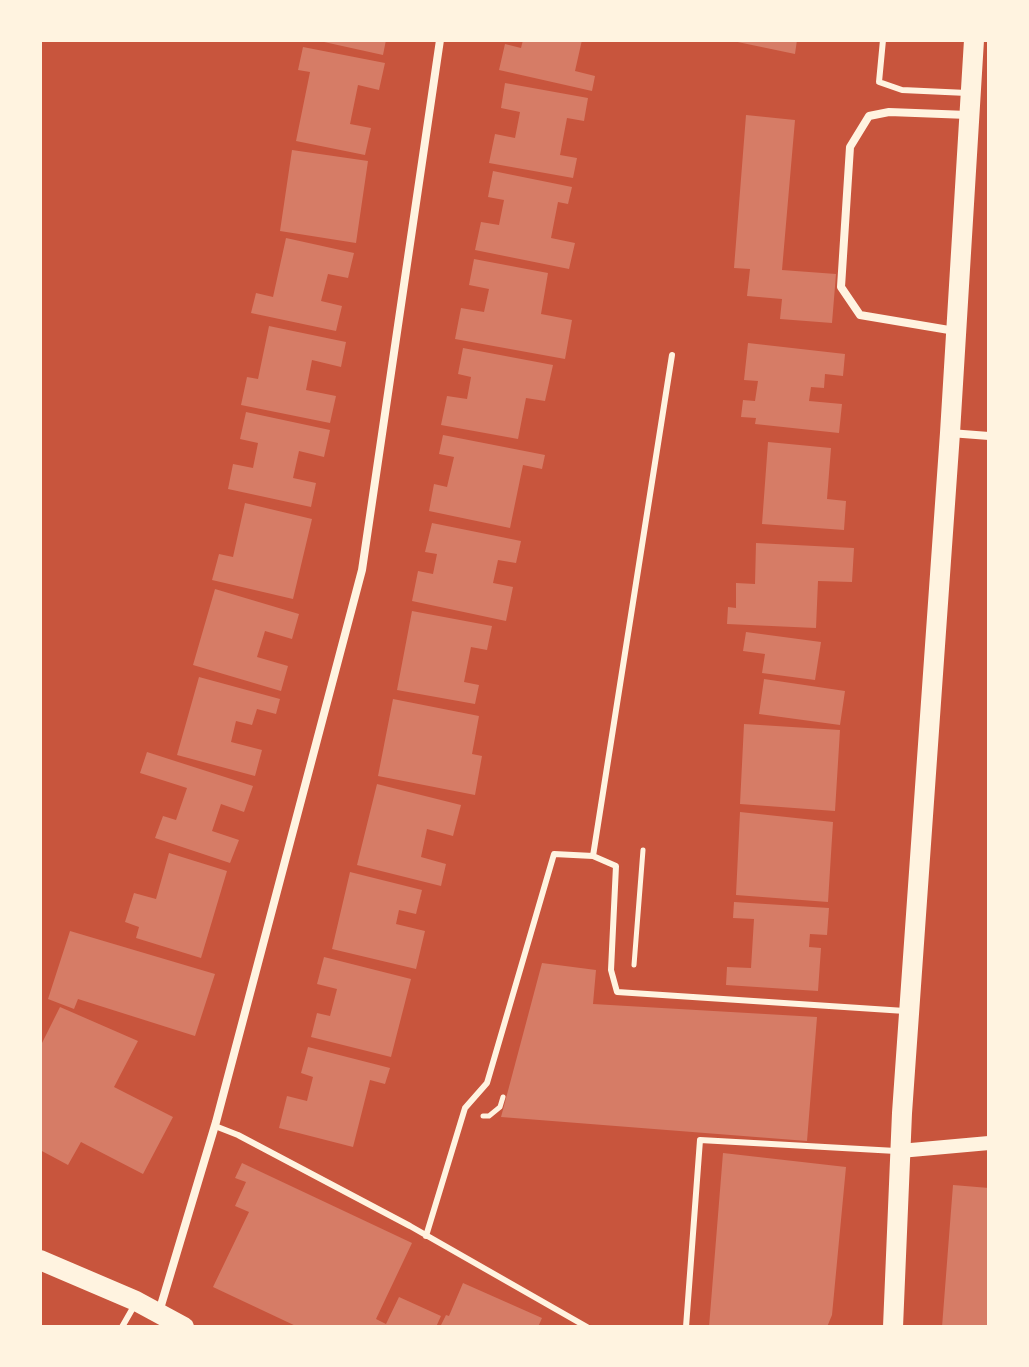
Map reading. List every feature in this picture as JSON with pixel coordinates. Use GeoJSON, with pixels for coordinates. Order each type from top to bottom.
{"type":"FeatureCollection","features":[{"type":"Feature","properties":{"kind":"main road"},"geometry":{"type":"LineString","coordinates":[[893,1327],[900,1151],[974,40]]}},
{"type":"Feature","properties":{"kind":"main road"},"geometry":{"type":"LineString","coordinates":[[40,1260],[136,1301],[184,1327]]}},
{"type":"Feature","properties":{"kind":"street"},"geometry":{"type":"LineString","coordinates":[[159,1313],[215,1126],[362,570],[440,40]]}},
{"type":"Feature","properties":{"kind":"street"},"geometry":{"type":"LineString","coordinates":[[956,331],[860,315],[841,287],[850,147],[869,116],[889,112],[969,115]]}},
{"type":"Feature","properties":{"kind":"street"},"geometry":{"type":"LineString","coordinates":[[950,433],[989,436]]}},
{"type":"Feature","properties":{"kind":"street"},"geometry":{"type":"LineString","coordinates":[[900,1151],[989,1143]]}},
{"type":"Feature","properties":{"kind":"lane"},"geometry":{"type":"LineString","coordinates":[[883,40],[879,82],[902,90],[970,93]]}},
{"type":"Feature","properties":{"kind":"lane"},"geometry":{"type":"LineString","coordinates":[[593,856],[672,355]]}},
{"type":"Feature","properties":{"kind":"lane"},"geometry":{"type":"LineString","coordinates":[[426,1236],[465,1108],[487,1083],[554,854],[593,856],[616,866],[611,970],[617,992],[909,1011]]}},
{"type":"Feature","properties":{"kind":"lane"},"geometry":{"type":"LineString","coordinates":[[215,1126],[238,1135],[426,1236],[587,1327]]}},
{"type":"Feature","properties":{"kind":"lane"},"geometry":{"type":"LineString","coordinates":[[686,1327],[700,1140],[900,1151]]}},
{"type":"Feature","properties":{"kind":"lane"},"geometry":{"type":"LineString","coordinates":[[122,1327],[136,1301]]}},
{"type":"Feature","properties":{"kind":"path"},"geometry":{"type":"LineString","coordinates":[[634,965],[643,850]]}},
{"type":"Feature","properties":{"kind":"building"},"geometry":{"type":"Polygon","coordinates":[[[315,40],[386,40],[383,55],[315,40]]]}},
{"type":"Feature","properties":{"kind":"building"},"geometry":{"type":"Polygon","coordinates":[[[523,40],[582,40],[575,71],[595,76],[592,91],[499,70],[505,44],[521,48],[523,40]]]}},
{"type":"Feature","properties":{"kind":"building"},"geometry":{"type":"Polygon","coordinates":[[[728,40],[797,40],[795,54],[728,40]]]}},
{"type":"Feature","properties":{"kind":"building"},"geometry":{"type":"Polygon","coordinates":[[[303,47],[385,63],[379,90],[358,85],[350,124],[371,128],[365,155],[296,141],[310,72],[298,70],[303,47]]]}},
{"type":"Feature","properties":{"kind":"building"},"geometry":{"type":"Polygon","coordinates":[[[505,83],[588,98],[584,121],[567,118],[560,155],[577,158],[573,178],[489,163],[495,134],[515,138],[520,112],[501,108],[505,83]]]}},
{"type":"Feature","properties":{"kind":"building"},"geometry":{"type":"Polygon","coordinates":[[[746,115],[795,120],[782,270],[836,274],[832,323],[780,319],[782,299],[747,296],[750,269],[734,268],[746,115]]]}},
{"type":"Feature","properties":{"kind":"building"},"geometry":{"type":"Polygon","coordinates":[[[292,150],[368,161],[356,243],[280,231],[292,150]]]}},
{"type":"Feature","properties":{"kind":"building"},"geometry":{"type":"Polygon","coordinates":[[[493,171],[572,187],[568,204],[558,202],[551,238],[575,243],[569,269],[475,250],[481,222],[499,225],[504,200],[488,197],[493,171]]]}},
{"type":"Feature","properties":{"kind":"building"},"geometry":{"type":"Polygon","coordinates":[[[286,238],[354,253],[348,278],[328,274],[321,301],[342,306],[336,331],[251,313],[256,293],[273,297],[286,238]]]}},
{"type":"Feature","properties":{"kind":"building"},"geometry":{"type":"Polygon","coordinates":[[[474,259],[548,273],[541,314],[572,320],[565,359],[455,339],[461,308],[484,312],[489,289],[469,285],[474,259]]]}},
{"type":"Feature","properties":{"kind":"building"},"geometry":{"type":"Polygon","coordinates":[[[269,326],[346,342],[341,367],[312,360],[306,390],[336,396],[330,423],[241,405],[247,377],[258,379],[269,326]]]}},
{"type":"Feature","properties":{"kind":"building"},"geometry":{"type":"Polygon","coordinates":[[[748,343],[845,354],[843,376],[825,374],[824,388],[811,387],[809,401],[842,404],[839,433],[755,424],[756,418],[741,417],[743,400],[755,401],[758,381],[744,380],[748,343]]]}},
{"type":"Feature","properties":{"kind":"building"},"geometry":{"type":"Polygon","coordinates":[[[463,348],[553,365],[545,401],[526,398],[518,439],[441,425],[447,396],[467,399],[471,377],[458,374],[463,348]]]}},
{"type":"Feature","properties":{"kind":"building"},"geometry":{"type":"Polygon","coordinates":[[[246,412],[330,430],[324,457],[299,451],[293,478],[316,483],[311,507],[228,489],[233,464],[253,468],[258,443],[240,439],[246,412]]]}},
{"type":"Feature","properties":{"kind":"building"},"geometry":{"type":"Polygon","coordinates":[[[443,435],[545,455],[542,469],[523,465],[510,528],[429,511],[434,484],[447,487],[454,457],[439,454],[443,435]]]}},
{"type":"Feature","properties":{"kind":"building"},"geometry":{"type":"Polygon","coordinates":[[[768,442],[831,448],[827,499],[846,501],[844,530],[762,524],[768,442]]]}},
{"type":"Feature","properties":{"kind":"building"},"geometry":{"type":"Polygon","coordinates":[[[245,503],[312,519],[293,599],[212,580],[219,554],[233,557],[245,503]]]}},
{"type":"Feature","properties":{"kind":"building"},"geometry":{"type":"Polygon","coordinates":[[[432,523],[521,541],[516,563],[498,560],[493,583],[513,587],[506,621],[412,601],[418,571],[433,574],[437,554],[425,552],[432,523]]]}},
{"type":"Feature","properties":{"kind":"building"},"geometry":{"type":"Polygon","coordinates":[[[756,543],[854,548],[852,582],[818,581],[816,628],[727,624],[728,607],[736,608],[736,583],[755,584],[756,543]]]}},
{"type":"Feature","properties":{"kind":"building"},"geometry":{"type":"Polygon","coordinates":[[[215,589],[299,614],[292,639],[265,631],[257,657],[288,666],[281,691],[193,665],[215,589]]]}},
{"type":"Feature","properties":{"kind":"building"},"geometry":{"type":"Polygon","coordinates":[[[412,611],[492,626],[487,650],[471,647],[464,682],[479,685],[475,704],[397,690],[412,611]]]}},
{"type":"Feature","properties":{"kind":"building"},"geometry":{"type":"Polygon","coordinates":[[[746,632],[821,642],[815,680],[762,673],[765,654],[743,651],[746,632]]]}},
{"type":"Feature","properties":{"kind":"building"},"geometry":{"type":"Polygon","coordinates":[[[199,677],[280,699],[276,714],[257,709],[252,725],[236,721],[231,742],[262,750],[255,776],[177,755],[199,677]]]}},
{"type":"Feature","properties":{"kind":"building"},"geometry":{"type":"Polygon","coordinates":[[[764,679],[845,691],[840,725],[759,714],[764,679]]]}},
{"type":"Feature","properties":{"kind":"building"},"geometry":{"type":"Polygon","coordinates":[[[393,699],[479,716],[472,754],[482,756],[475,795],[378,776],[393,699]]]}},
{"type":"Feature","properties":{"kind":"building"},"geometry":{"type":"Polygon","coordinates":[[[744,724],[840,730],[835,811],[740,804],[744,724]]]}},
{"type":"Feature","properties":{"kind":"building"},"geometry":{"type":"Polygon","coordinates":[[[147,752],[253,786],[244,812],[221,804],[212,831],[239,840],[230,863],[155,838],[163,816],[176,820],[187,788],[140,773],[147,752]]]}},
{"type":"Feature","properties":{"kind":"building"},"geometry":{"type":"Polygon","coordinates":[[[377,784],[461,805],[453,836],[427,829],[421,857],[446,864],[441,886],[357,865],[377,784]]]}},
{"type":"Feature","properties":{"kind":"building"},"geometry":{"type":"Polygon","coordinates":[[[740,812],[833,822],[828,902],[736,895],[740,812]]]}},
{"type":"Feature","properties":{"kind":"building"},"geometry":{"type":"Polygon","coordinates":[[[169,853],[227,871],[201,958],[136,938],[139,927],[125,922],[134,893],[156,899],[169,853]]]}},
{"type":"Feature","properties":{"kind":"building"},"geometry":{"type":"Polygon","coordinates":[[[350,872],[422,890],[416,914],[399,910],[396,924],[425,931],[416,969],[332,949],[350,872]]]}},
{"type":"Feature","properties":{"kind":"building"},"geometry":{"type":"Polygon","coordinates":[[[734,902],[829,908],[827,935],[810,934],[809,947],[821,948],[818,991],[726,985],[727,967],[751,968],[754,919],[733,918],[734,902]]]}},
{"type":"Feature","properties":{"kind":"building"},"geometry":{"type":"Polygon","coordinates":[[[70,931],[215,974],[195,1036],[78,999],[74,1009],[48,999],[70,931]]]}},
{"type":"Feature","properties":{"kind":"building"},"geometry":{"type":"Polygon","coordinates":[[[324,957],[411,979],[391,1057],[311,1037],[317,1013],[330,1016],[337,989],[317,984],[324,957]]]}},
{"type":"Feature","properties":{"kind":"building"},"geometry":{"type":"Polygon","coordinates":[[[542,963],[596,970],[593,1004],[817,1017],[807,1141],[501,1117],[542,963]]]}},
{"type":"Feature","properties":{"kind":"building"},"geometry":{"type":"Polygon","coordinates":[[[60,1007],[138,1041],[114,1087],[173,1117],[143,1174],[81,1142],[68,1165],[40,1150],[40,1047],[60,1007]]]}},
{"type":"Feature","properties":{"kind":"building"},"geometry":{"type":"Polygon","coordinates":[[[308,1047],[390,1068],[385,1084],[370,1080],[353,1147],[279,1128],[287,1096],[307,1101],[313,1077],[301,1073],[308,1047]]]}},
{"type":"Feature","properties":{"kind":"building"},"geometry":{"type":"Polygon","coordinates":[[[723,1153],[846,1167],[832,1315],[827,1327],[709,1327],[723,1153]]]}},
{"type":"Feature","properties":{"kind":"building"},"geometry":{"type":"Polygon","coordinates":[[[242,1163],[412,1243],[376,1319],[386,1324],[399,1297],[441,1316],[436,1327],[298,1327],[213,1287],[249,1212],[235,1206],[246,1182],[235,1178],[242,1163]]]}},
{"type":"Feature","properties":{"kind":"building"},"geometry":{"type":"Polygon","coordinates":[[[953,1185],[989,1188],[989,1327],[942,1327],[953,1185]]]}},
{"type":"Feature","properties":{"kind":"building"},"geometry":{"type":"Polygon","coordinates":[[[463,1283],[542,1318],[538,1327],[440,1327],[446,1315],[449,1316],[463,1283]]]}}]}
